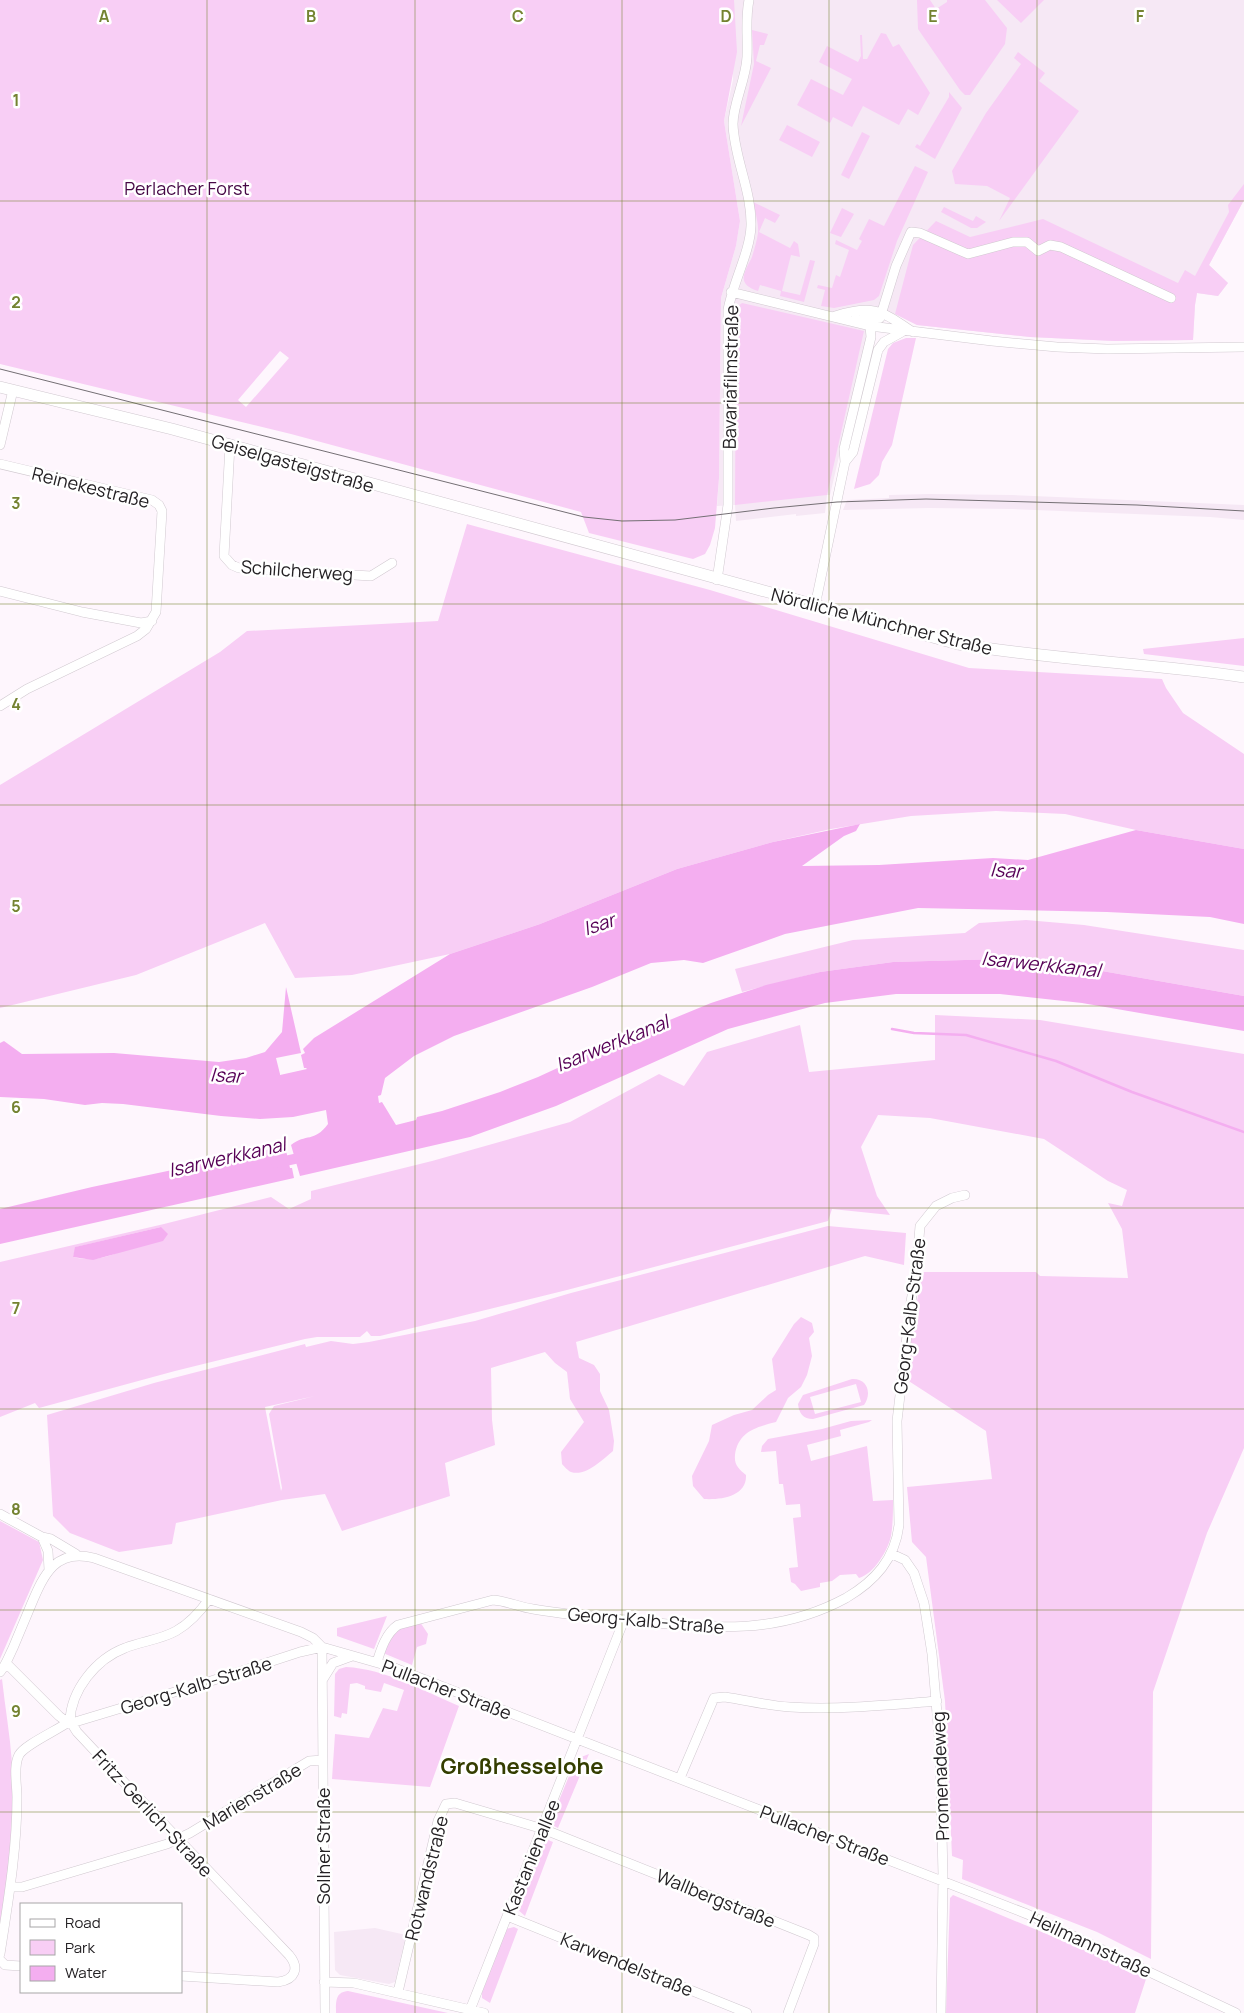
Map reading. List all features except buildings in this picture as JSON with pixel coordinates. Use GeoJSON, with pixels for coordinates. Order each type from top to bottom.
{"type":"FeatureCollection","features":[{"type":"Feature","properties":{"kind":"main road","name":"Geiselgasteigstraße"},"geometry":{"type":"LineString","coordinates":[[0,387],[136,420],[585,543]]}},
{"type":"Feature","properties":{"kind":"main road","name":"Nördliche Münchner Straße"},"geometry":{"type":"LineString","coordinates":[[585,543],[958,644],[1027,655],[1139,664],[1244,677]]}},
{"type":"Feature","properties":{"kind":"street","name":"Bavariafilmstraße"},"geometry":{"type":"LineString","coordinates":[[717,580],[728,505],[728,310],[731,292],[748,242],[751,226],[750,208],[733,123],[747,57],[745,17],[749,0]]}},
{"type":"Feature","properties":{"kind":"street"},"geometry":{"type":"LineString","coordinates":[[888,329],[880,315],[896,266],[911,232],[920,233],[968,254],[1013,242],[1027,242],[1038,251],[1050,245],[1061,246],[1171,298]]}},
{"type":"Feature","properties":{"kind":"street"},"geometry":{"type":"LineString","coordinates":[[731,292],[902,332],[1057,347],[1157,349],[1244,347]]}},
{"type":"Feature","properties":{"kind":"street"},"geometry":{"type":"LineString","coordinates":[[832,316],[870,309],[913,332]]}},
{"type":"Feature","properties":{"kind":"street"},"geometry":{"type":"LineString","coordinates":[[849,320],[880,315]]}},
{"type":"Feature","properties":{"kind":"street"},"geometry":{"type":"LineString","coordinates":[[820,607],[845,462],[844,449],[872,337],[870,326]]}},
{"type":"Feature","properties":{"kind":"street"},"geometry":{"type":"LineString","coordinates":[[845,462],[853,452],[878,350],[884,342],[902,332]]}},
{"type":"Feature","properties":{"kind":"street"},"geometry":{"type":"LineString","coordinates":[[0,446],[13,390]]}},
{"type":"Feature","properties":{"kind":"street","name":"Schilcherweg"},"geometry":{"type":"LineString","coordinates":[[230,446],[224,556],[232,565],[239,568],[371,576],[392,563]]}},
{"type":"Feature","properties":{"kind":"street","name":"Reinekestraße"},"geometry":{"type":"LineString","coordinates":[[0,464],[152,500],[159,504],[162,511],[156,612],[152,621]]}},
{"type":"Feature","properties":{"kind":"street"},"geometry":{"type":"LineString","coordinates":[[0,591],[82,612],[141,623],[152,621]]}},
{"type":"Feature","properties":{"kind":"street"},"geometry":{"type":"LineString","coordinates":[[0,706],[27,689],[137,636],[152,621]]}},
{"type":"Feature","properties":{"kind":"street","name":"Georg-Kalb-Straße"},"geometry":{"type":"LineString","coordinates":[[377,1662],[387,1636],[398,1625],[493,1600],[505,1601],[532,1609],[624,1620],[710,1628],[757,1626],[793,1620],[821,1611],[853,1594],[872,1580],[892,1554],[900,1525],[897,1421],[916,1275],[920,1226],[936,1206],[952,1198],[965,1195]]}},
{"type":"Feature","properties":{"kind":"street","name":"Pullacher Straße"},"geometry":{"type":"LineString","coordinates":[[0,1514],[42,1537],[51,1539],[76,1554],[94,1558],[301,1632],[314,1638],[322,1647],[377,1662],[943,1881]]}},
{"type":"Feature","properties":{"kind":"street"},"geometry":{"type":"LineString","coordinates":[[42,1537],[48,1551],[49,1570]]}},
{"type":"Feature","properties":{"kind":"street"},"geometry":{"type":"LineString","coordinates":[[0,1672],[6,1663],[41,1582],[49,1570],[61,1560],[76,1554]]}},
{"type":"Feature","properties":{"kind":"street","name":"Promenadeweg"},"geometry":{"type":"LineString","coordinates":[[892,1554],[910,1564],[924,1603],[937,1701],[943,1881],[941,2013]]}},
{"type":"Feature","properties":{"kind":"street"},"geometry":{"type":"LineString","coordinates":[[0,1954],[11,1887],[17,1824],[17,1766],[19,1755],[24,1749],[59,1730],[70,1721],[70,1710],[74,1698],[83,1683],[103,1660],[124,1648],[163,1638],[177,1631],[196,1616],[209,1599]]}},
{"type":"Feature","properties":{"kind":"street","name":"Kastanienallee"},"geometry":{"type":"LineString","coordinates":[[470,2010],[624,1620]]}},
{"type":"Feature","properties":{"kind":"street","name":"Georg-Kalb-Straße"},"geometry":{"type":"LineString","coordinates":[[70,1721],[87,1719],[300,1652],[322,1647]]}},
{"type":"Feature","properties":{"kind":"street","name":"Sollner Straße"},"geometry":{"type":"LineString","coordinates":[[322,1647],[325,2013]]}},
{"type":"Feature","properties":{"kind":"street"},"geometry":{"type":"LineString","coordinates":[[322,1679],[333,1663],[353,1655]]}},
{"type":"Feature","properties":{"kind":"street","name":"Fritz-Gerlich-Straße"},"geometry":{"type":"LineString","coordinates":[[6,1663],[58,1716],[70,1721],[77,1732],[289,1956],[296,1967],[294,1974],[288,1979],[278,1982],[182,1976]]}},
{"type":"Feature","properties":{"kind":"street"},"geometry":{"type":"LineString","coordinates":[[680,1778],[714,1698],[724,1697],[788,1707],[817,1708],[937,1701]]}},
{"type":"Feature","properties":{"kind":"street","name":"Marienstraße"},"geometry":{"type":"LineString","coordinates":[[11,1887],[22,1888],[167,1844],[309,1761],[323,1760]]}},
{"type":"Feature","properties":{"kind":"street","name":"Rotwandstraße"},"geometry":{"type":"LineString","coordinates":[[398,1992],[438,1821],[446,1804],[464,1805],[543,1829]]}},
{"type":"Feature","properties":{"kind":"street","name":"Wallbergstraße"},"geometry":{"type":"LineString","coordinates":[[543,1829],[814,1938],[814,1944],[788,2013]]}},
{"type":"Feature","properties":{"kind":"street","name":"Heilmannstraße"},"geometry":{"type":"LineString","coordinates":[[943,1881],[1027,1914],[1236,2013]]}},
{"type":"Feature","properties":{"kind":"street","name":"Karwendelstraße"},"geometry":{"type":"LineString","coordinates":[[507,1916],[747,2013]]}},
{"type":"Feature","properties":{"kind":"street"},"geometry":{"type":"LineString","coordinates":[[1,1962],[20,1966]]}},
{"type":"Feature","properties":{"kind":"street"},"geometry":{"type":"LineString","coordinates":[[324,1982],[354,1983],[484,2013]]}},
{"type":"Feature","properties":{"kind":"shaded area"},"geometry":{"type":"Polygon","coordinates":[[[734,0],[1244,0],[1244,200],[1209,265],[1228,283],[1218,296],[1197,293],[1193,340],[1114,341],[1030,337],[917,325],[895,314],[881,312],[874,306],[830,495],[827,495],[825,513],[796,516],[796,514],[736,521],[735,505],[717,506],[721,298],[736,246],[740,221],[724,121],[733,80],[734,0]]]}},
{"type":"Feature","properties":{"kind":"shaded area"},"geometry":{"type":"Polygon","coordinates":[[[889,495],[1012,495],[1244,505],[1244,520],[1012,509],[843,510],[847,500],[889,498],[889,495]]]}},
{"type":"Feature","properties":{"kind":"shaded area"},"geometry":{"type":"Polygon","coordinates":[[[375,1928],[406,1935],[395,1982],[389,1984],[340,1975],[335,1970],[334,1932],[375,1928]]]}},
{"type":"Feature","properties":{"kind":"green space","name":"Perlacher Forst"},"geometry":{"type":"Polygon","coordinates":[[[0,0],[734,0],[737,52],[724,121],[740,221],[736,246],[721,298],[719,478],[715,528],[705,554],[693,559],[589,533],[581,512],[291,434],[0,364],[0,0]],[[280,351],[238,400],[246,407],[289,358],[280,351]]]}},
{"type":"Feature","properties":{"kind":"green space"},"geometry":{"type":"Polygon","coordinates":[[[917,0],[930,0],[936,9],[947,2],[947,0],[985,0],[1007,28],[1005,44],[970,95],[965,95],[960,90],[918,29],[917,0]]]}},
{"type":"Feature","properties":{"kind":"green space"},"geometry":{"type":"Polygon","coordinates":[[[997,0],[1044,0],[1021,23],[997,0]]]}},
{"type":"Feature","properties":{"kind":"green space"},"geometry":{"type":"Polygon","coordinates":[[[752,30],[768,34],[764,45],[760,45],[756,61],[771,68],[741,126],[754,64],[752,30]]]}},
{"type":"Feature","properties":{"kind":"green space"},"geometry":{"type":"Polygon","coordinates":[[[881,33],[886,34],[893,47],[899,44],[930,93],[918,115],[908,109],[899,125],[863,106],[852,127],[833,117],[830,123],[797,105],[811,79],[843,95],[852,79],[819,62],[827,46],[858,62],[861,56],[860,35],[862,35],[863,59],[867,59],[881,33]]]}},
{"type":"Feature","properties":{"kind":"green space"},"geometry":{"type":"Polygon","coordinates":[[[1018,52],[1045,73],[1039,81],[1079,111],[999,221],[1010,198],[987,186],[955,184],[952,171],[986,113],[1021,64],[1014,58],[1018,52]]]}},
{"type":"Feature","properties":{"kind":"green space"},"geometry":{"type":"Polygon","coordinates":[[[949,92],[962,108],[935,159],[915,147],[917,144],[920,146],[949,97],[949,92]]]}},
{"type":"Feature","properties":{"kind":"green space"},"geometry":{"type":"Polygon","coordinates":[[[787,125],[820,142],[812,157],[779,140],[787,125]]]}},
{"type":"Feature","properties":{"kind":"green space"},"geometry":{"type":"Polygon","coordinates":[[[862,132],[870,136],[849,179],[841,175],[862,132]]]}},
{"type":"Feature","properties":{"kind":"green space"},"geometry":{"type":"Polygon","coordinates":[[[915,166],[928,172],[897,241],[879,296],[874,300],[834,308],[821,306],[825,290],[817,288],[818,285],[832,288],[836,275],[840,277],[849,250],[835,244],[836,240],[857,250],[862,241],[859,239],[869,219],[884,226],[915,166]]]}},
{"type":"Feature","properties":{"kind":"green space"},"geometry":{"type":"Polygon","coordinates":[[[1244,184],[1244,200],[1209,265],[1228,283],[1218,296],[1197,293],[1193,340],[1114,341],[1030,337],[917,325],[895,314],[913,245],[936,221],[970,237],[1043,219],[1178,283],[1185,270],[1195,276],[1229,212],[1228,205],[1244,184]]]}},
{"type":"Feature","properties":{"kind":"green space"},"geometry":{"type":"Polygon","coordinates":[[[753,202],[780,215],[775,223],[765,218],[759,232],[790,248],[794,241],[798,244],[800,257],[791,255],[782,291],[800,295],[810,260],[815,261],[804,302],[780,296],[781,291],[760,285],[758,291],[746,285],[744,277],[752,257],[758,233],[753,202]]]}},
{"type":"Feature","properties":{"kind":"green space"},"geometry":{"type":"Polygon","coordinates":[[[944,207],[973,221],[976,216],[986,222],[977,228],[971,228],[941,212],[944,207]]]}},
{"type":"Feature","properties":{"kind":"green space"},"geometry":{"type":"Polygon","coordinates":[[[842,208],[854,214],[841,237],[830,233],[842,208]]]}},
{"type":"Feature","properties":{"kind":"green space"},"geometry":{"type":"Polygon","coordinates":[[[742,303],[864,331],[827,495],[735,505],[736,314],[737,307],[742,303]]]}},
{"type":"Feature","properties":{"kind":"green space"},"geometry":{"type":"Polygon","coordinates":[[[906,338],[916,338],[892,445],[882,462],[879,475],[870,484],[854,489],[888,349],[893,343],[906,338]]]}},
{"type":"Feature","properties":{"kind":"green space"},"geometry":{"type":"Polygon","coordinates":[[[467,524],[710,590],[969,668],[1162,679],[1183,713],[1244,754],[1244,849],[1136,830],[1065,814],[996,811],[911,816],[831,829],[773,842],[677,869],[540,924],[450,954],[352,975],[295,978],[265,923],[136,975],[0,1008],[0,785],[220,652],[247,631],[438,621],[467,524]]]}},
{"type":"Feature","properties":{"kind":"green space"},"geometry":{"type":"Polygon","coordinates":[[[1244,638],[1244,666],[1144,654],[1143,649],[1244,638]]]}},
{"type":"Feature","properties":{"kind":"green space"},"geometry":{"type":"Polygon","coordinates":[[[1026,920],[1084,925],[1244,950],[1244,996],[1085,968],[1001,959],[893,962],[820,972],[742,992],[735,969],[853,940],[965,933],[979,923],[1026,920]]]}},
{"type":"Feature","properties":{"kind":"green space"},"geometry":{"type":"Polygon","coordinates":[[[935,1015],[1040,1020],[1244,1054],[1244,1448],[1207,1533],[1153,1692],[1151,1959],[1097,1932],[962,1879],[963,1860],[952,1856],[945,1701],[926,1557],[912,1542],[907,1487],[992,1479],[986,1431],[904,1378],[922,1272],[1036,1272],[1040,1276],[1128,1278],[1122,1229],[1108,1203],[1122,1206],[1127,1190],[1108,1181],[1044,1139],[930,1118],[878,1115],[861,1147],[877,1196],[890,1215],[832,1209],[828,1221],[567,1290],[380,1336],[371,1336],[367,1331],[360,1337],[317,1337],[305,1339],[175,1371],[39,1408],[35,1403],[0,1417],[0,1262],[271,1197],[289,1209],[311,1199],[311,1191],[432,1161],[570,1122],[659,1074],[684,1086],[707,1052],[800,1025],[809,1072],[935,1060],[935,1015]],[[161,1227],[76,1247],[73,1257],[86,1259],[109,1256],[120,1252],[161,1227]]]}},
{"type":"Feature","properties":{"kind":"green space"},"geometry":{"type":"Polygon","coordinates":[[[828,1226],[906,1233],[904,1265],[865,1256],[576,1342],[579,1358],[594,1365],[600,1374],[600,1391],[609,1410],[614,1441],[613,1451],[594,1466],[582,1472],[571,1472],[562,1464],[561,1452],[584,1422],[570,1399],[567,1372],[545,1352],[491,1368],[492,1420],[495,1445],[445,1463],[450,1496],[342,1531],[325,1494],[282,1500],[176,1523],[172,1544],[119,1552],[70,1533],[53,1516],[47,1415],[154,1383],[305,1344],[306,1347],[331,1341],[353,1344],[369,1342],[475,1321],[571,1293],[828,1226]],[[315,1396],[265,1407],[281,1491],[269,1414],[274,1406],[315,1396]]]}},
{"type":"Feature","properties":{"kind":"green space"},"geometry":{"type":"Polygon","coordinates":[[[801,1317],[812,1323],[814,1332],[809,1338],[812,1356],[807,1375],[801,1387],[788,1398],[776,1422],[749,1432],[740,1441],[735,1455],[735,1462],[746,1475],[742,1488],[732,1495],[718,1499],[704,1499],[693,1486],[692,1476],[709,1441],[712,1425],[734,1415],[752,1410],[776,1390],[772,1359],[794,1324],[801,1317]]]}},
{"type":"Feature","properties":{"kind":"green space"},"geometry":{"type":"Polygon","coordinates":[[[852,1379],[862,1381],[868,1392],[864,1405],[813,1419],[804,1417],[799,1410],[798,1404],[803,1395],[852,1379]],[[856,1384],[810,1397],[815,1414],[861,1402],[856,1384]]]}},
{"type":"Feature","properties":{"kind":"green space"},"geometry":{"type":"Polygon","coordinates":[[[872,1420],[840,1430],[841,1436],[807,1445],[811,1461],[867,1446],[873,1501],[893,1500],[892,1531],[887,1548],[880,1561],[865,1576],[859,1578],[856,1574],[840,1575],[832,1581],[820,1583],[820,1587],[801,1591],[791,1582],[789,1568],[798,1567],[793,1518],[801,1517],[800,1504],[786,1505],[783,1484],[779,1484],[776,1451],[761,1452],[762,1446],[768,1439],[822,1429],[851,1421],[872,1420]]]}},
{"type":"Feature","properties":{"kind":"green space"},"geometry":{"type":"Polygon","coordinates":[[[0,1521],[39,1542],[43,1560],[0,1659],[0,1521]]]}},
{"type":"Feature","properties":{"kind":"green space"},"geometry":{"type":"Polygon","coordinates":[[[387,1616],[374,1649],[337,1636],[337,1628],[387,1616]]]}},
{"type":"Feature","properties":{"kind":"green space"},"geometry":{"type":"Polygon","coordinates":[[[420,1622],[428,1634],[426,1644],[417,1647],[412,1665],[383,1653],[396,1631],[405,1626],[420,1622]]]}},
{"type":"Feature","properties":{"kind":"green space"},"geometry":{"type":"Polygon","coordinates":[[[346,1667],[390,1676],[459,1706],[430,1787],[332,1779],[335,1734],[369,1738],[383,1708],[397,1711],[404,1690],[384,1683],[381,1692],[365,1689],[365,1686],[357,1683],[350,1684],[347,1714],[342,1713],[341,1718],[334,1716],[335,1674],[339,1669],[346,1667]]]}},
{"type":"Feature","properties":{"kind":"green space"},"geometry":{"type":"Polygon","coordinates":[[[2,1679],[11,1752],[13,1804],[9,1866],[0,1927],[0,1680],[2,1679]]]}},
{"type":"Feature","properties":{"kind":"green space"},"geometry":{"type":"Polygon","coordinates":[[[589,1754],[558,1828],[554,1826],[551,1820],[576,1759],[589,1754]]]}},
{"type":"Feature","properties":{"kind":"green space"},"geometry":{"type":"Polygon","coordinates":[[[548,1840],[553,1842],[525,1916],[517,1909],[543,1843],[548,1840]]]}},
{"type":"Feature","properties":{"kind":"green space"},"geometry":{"type":"Polygon","coordinates":[[[953,1895],[1147,1976],[1135,2013],[946,2013],[950,1898],[953,1895]]]}},
{"type":"Feature","properties":{"kind":"green space"},"geometry":{"type":"Polygon","coordinates":[[[514,1927],[518,1929],[490,2003],[482,1998],[482,1992],[506,1929],[514,1927]]]}},
{"type":"Feature","properties":{"kind":"green space"},"geometry":{"type":"Polygon","coordinates":[[[348,1991],[448,2013],[336,2013],[338,1996],[348,1991]]]}},
{"type":"Feature","properties":{"kind":"water","name":"Isar"},"geometry":{"type":"Polygon","coordinates":[[[860,824],[856,831],[844,836],[802,866],[879,865],[993,858],[1028,860],[1136,830],[1244,849],[1244,924],[1210,917],[1107,912],[918,908],[785,934],[703,963],[684,960],[651,963],[592,987],[454,1036],[414,1056],[385,1078],[381,1095],[378,1096],[379,1103],[382,1102],[396,1125],[416,1120],[417,1117],[500,1092],[538,1077],[588,1054],[625,1042],[643,1031],[711,1003],[766,985],[820,972],[893,962],[1001,959],[1085,968],[1244,996],[1244,1031],[1082,1003],[1000,994],[896,994],[825,1003],[728,1029],[556,1106],[470,1137],[300,1176],[291,1145],[301,1139],[314,1136],[323,1130],[328,1124],[326,1110],[293,1117],[260,1119],[123,1104],[102,1103],[85,1105],[44,1099],[0,1097],[0,1043],[4,1041],[22,1054],[114,1053],[219,1062],[246,1058],[265,1052],[282,1032],[286,987],[301,1053],[276,1058],[280,1075],[307,1069],[304,1068],[301,1055],[305,1053],[303,1049],[314,1038],[450,954],[540,924],[677,869],[773,842],[860,824]]]}},
{"type":"Feature","properties":{"kind":"water"},"geometry":{"type":"Polygon","coordinates":[[[285,1146],[294,1178],[0,1244],[0,1209],[92,1187],[285,1146]]]}},
{"type":"Feature","properties":{"kind":"water"},"geometry":{"type":"Polygon","coordinates":[[[161,1227],[168,1234],[163,1241],[93,1260],[73,1257],[75,1247],[161,1227]]]}},
{"type":"Feature","properties":{"kind":"waterway"},"geometry":{"type":"LineString","coordinates":[[892,1029],[914,1033],[966,1035],[1056,1061],[1132,1092],[1244,1132]]}},
{"type":"Feature","properties":{"kind":"waterway","name":"Isarwerkkanal"},"geometry":{"type":"LineString","coordinates":[[276,1163],[308,1156]]}},
{"type":"Feature","properties":{"kind":"tram line"},"geometry":{"type":"LineString","coordinates":[[0,369],[584,517],[622,521],[675,520],[837,502],[926,499],[1137,505],[1244,511]]}},
{"type":"Feature","properties":{"kind":"district","name":"Großhesselohe"},"geometry":{"type":"Point","coordinates":[522,1766]}}]}
